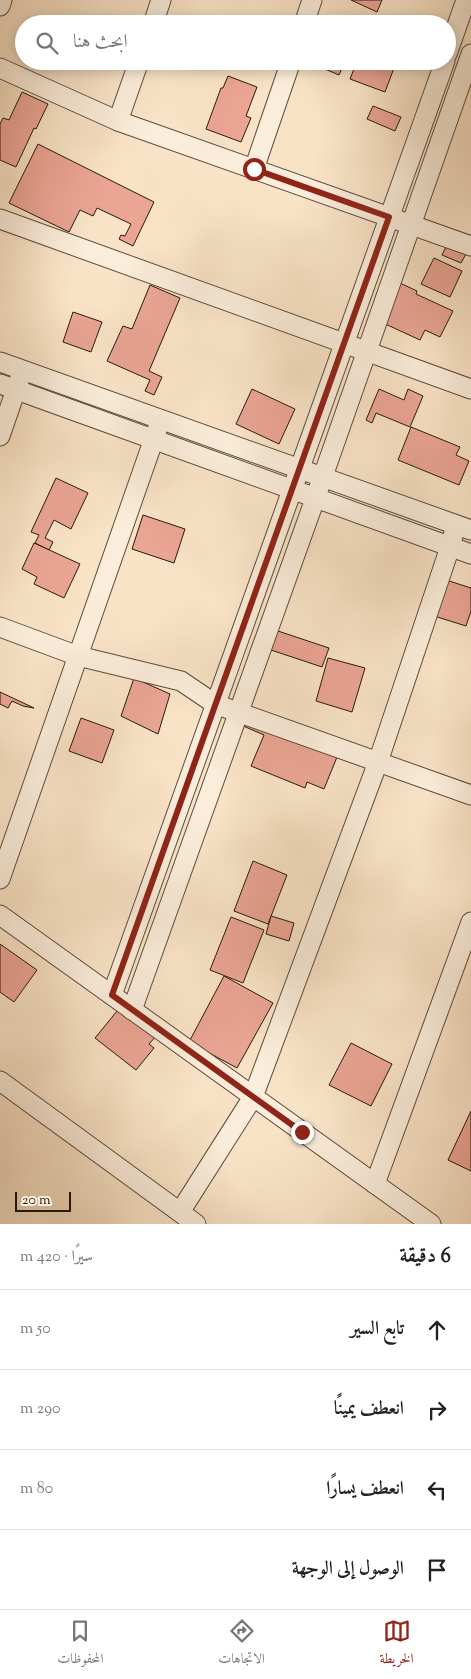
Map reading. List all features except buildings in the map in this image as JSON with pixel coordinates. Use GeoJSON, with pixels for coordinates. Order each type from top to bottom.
{"type":"FeatureCollection","features":[{"type":"Feature","properties":{"kind":"street"},"geometry":{"type":"LineString","coordinates":[[0,6],[2,0]]}},
{"type":"Feature","properties":{"kind":"street"},"geometry":{"type":"LineString","coordinates":[[156,15],[161,0]]}},
{"type":"Feature","properties":{"kind":"street"},"geometry":{"type":"LineString","coordinates":[[307,15],[312,0]]}},
{"type":"Feature","properties":{"kind":"street"},"geometry":{"type":"LineString","coordinates":[[456,28],[466,0]]}},
{"type":"Feature","properties":{"kind":"street"},"geometry":{"type":"LineString","coordinates":[[132,1010],[315,499],[321,477],[471,54]]}},
{"type":"Feature","properties":{"kind":"street"},"geometry":{"type":"LineString","coordinates":[[0,68],[118,120],[471,246]]}},
{"type":"Feature","properties":{"kind":"street"},"geometry":{"type":"LineString","coordinates":[[118,120],[136,70]]}},
{"type":"Feature","properties":{"kind":"street"},"geometry":{"type":"LineString","coordinates":[[254,169],[288,70]]}},
{"type":"Feature","properties":{"kind":"street"},"geometry":{"type":"LineString","coordinates":[[112,995],[441,70]]}},
{"type":"Feature","properties":{"kind":"street"},"geometry":{"type":"LineString","coordinates":[[0,219],[471,389]]}},
{"type":"Feature","properties":{"kind":"street"},"geometry":{"type":"LineString","coordinates":[[0,362],[463,528],[450,547],[378,762],[253,1097],[180,1212]]}},
{"type":"Feature","properties":{"kind":"street"},"geometry":{"type":"LineString","coordinates":[[0,436],[8,387],[23,370]]}},
{"type":"Feature","properties":{"kind":"street"},"geometry":{"type":"LineString","coordinates":[[8,387],[471,554]]}},
{"type":"Feature","properties":{"kind":"street"},"geometry":{"type":"LineString","coordinates":[[0,879],[161,420]]}},
{"type":"Feature","properties":{"kind":"street"},"geometry":{"type":"LineString","coordinates":[[0,627],[78,656],[181,681],[215,704],[471,795]]}},
{"type":"Feature","properties":{"kind":"street"},"geometry":{"type":"LineString","coordinates":[[0,915],[431,1224]]}},
{"type":"Feature","properties":{"kind":"street"},"geometry":{"type":"LineString","coordinates":[[375,1184],[471,922]]}},
{"type":"Feature","properties":{"kind":"street"},"geometry":{"type":"LineString","coordinates":[[0,1081],[196,1224]]}},
{"type":"Feature","properties":{"kind":"route"},"geometry":{"type":"LineString","coordinates":[[254,169],[389,217],[112,995],[302,1132]]}}]}
